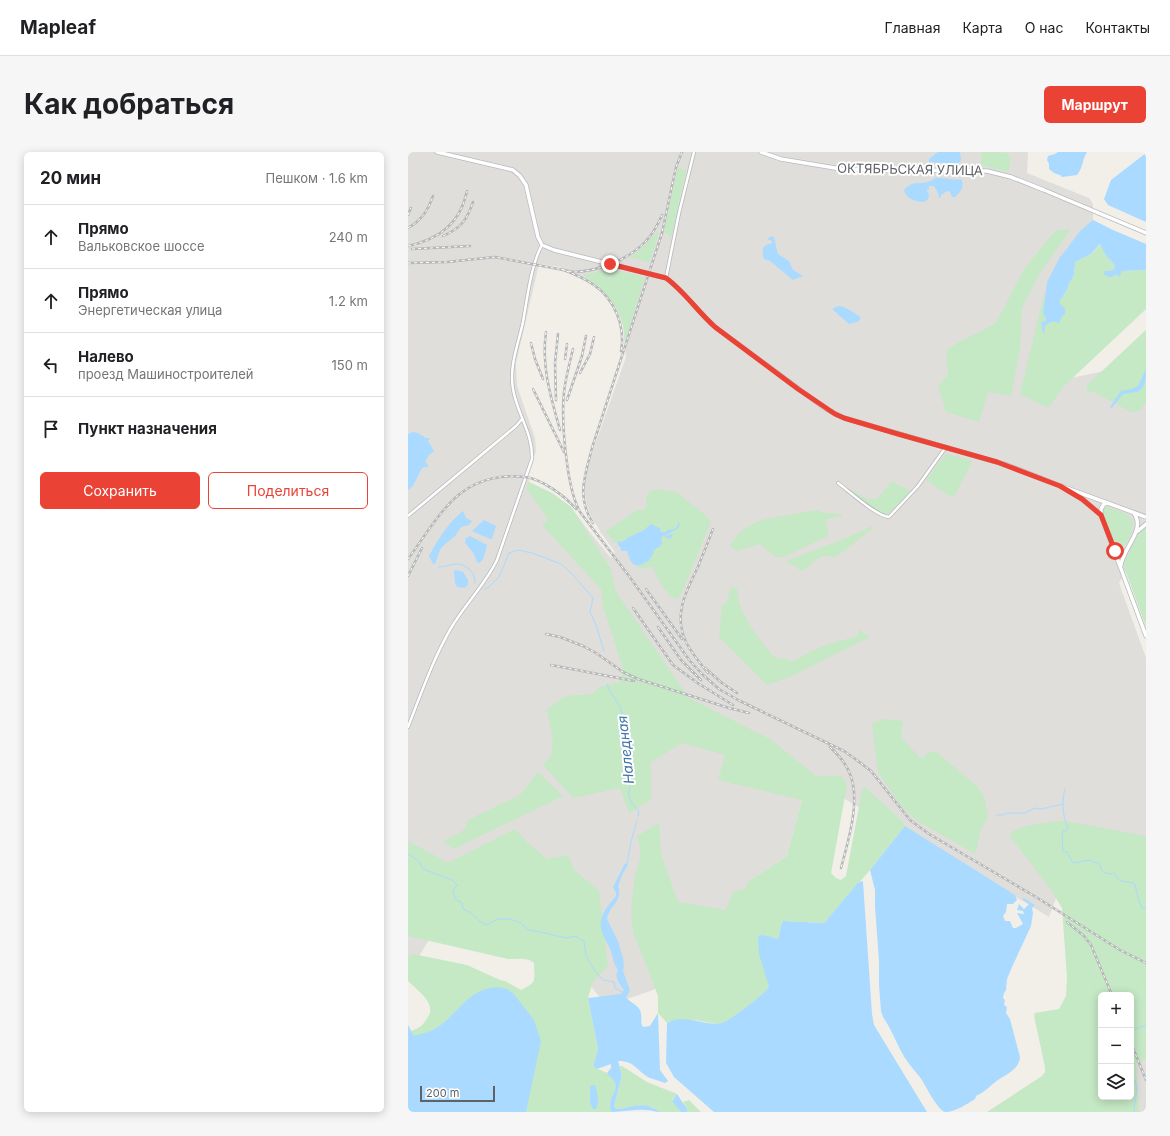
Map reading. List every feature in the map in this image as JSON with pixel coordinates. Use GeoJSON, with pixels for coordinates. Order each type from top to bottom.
{"type":"FeatureCollection","features":[{"type":"Feature","properties":{"kind":"street"},"geometry":{"type":"LineString","coordinates":[[437,152],[513,170],[520,176],[526,186],[538,237],[542,245],[554,250],[666,278],[672,282],[703,317],[715,327],[826,409],[844,418],[1023,470],[1060,486],[1146,517]]}},
{"type":"Feature","properties":{"kind":"street"},"geometry":{"type":"LineString","coordinates":[[666,278],[694,152]]}},
{"type":"Feature","properties":{"kind":"street","name":"ОКТЯБРЬСКАЯ УЛИЦА"},"geometry":{"type":"LineString","coordinates":[[761,152],[786,160],[842,168],[988,170],[1044,190],[1146,233]]}},
{"type":"Feature","properties":{"kind":"street"},"geometry":{"type":"LineString","coordinates":[[408,727],[438,654],[448,634],[464,609],[491,573],[497,560],[532,459],[531,444],[513,389],[512,370],[538,251],[542,245]]}},
{"type":"Feature","properties":{"kind":"street"},"geometry":{"type":"LineString","coordinates":[[408,516],[516,426],[522,419]]}},
{"type":"Feature","properties":{"kind":"street"},"geometry":{"type":"LineString","coordinates":[[838,483],[882,516],[889,517],[918,486],[946,447]]}},
{"type":"Feature","properties":{"kind":"street"},"geometry":{"type":"LineString","coordinates":[[1060,486],[1082,499],[1101,515]]}},
{"type":"Feature","properties":{"kind":"street"},"geometry":{"type":"LineString","coordinates":[[1106,502],[1101,507],[1101,515],[1146,636]]}},
{"type":"Feature","properties":{"kind":"street"},"geometry":{"type":"LineString","coordinates":[[1121,568],[1123,554],[1137,531],[1139,522],[1133,512]]}},
{"type":"Feature","properties":{"kind":"street"},"geometry":{"type":"LineString","coordinates":[[1137,531],[1146,524]]}},
{"type":"Feature","properties":{"kind":"street"},"geometry":{"type":"LineString","coordinates":[[1115,551],[1123,554]]}},
{"type":"Feature","properties":{"kind":"shaded area"},"geometry":{"type":"Polygon","coordinates":[[[408,152],[1028,152],[1027,173],[1089,198],[1093,204],[1093,223],[1023,389],[1039,404],[1066,379],[1119,368],[1146,359],[1146,535],[1119,583],[1146,658],[1146,841],[1059,890],[1049,917],[973,871],[825,788],[802,800],[787,856],[749,881],[750,910],[653,990],[607,1006],[496,870],[475,865],[408,974],[408,152]],[[539,264],[516,363],[517,386],[535,438],[536,451],[528,475],[529,482],[571,507],[611,558],[615,552],[601,533],[590,514],[586,502],[584,483],[591,456],[626,357],[623,325],[614,304],[605,292],[590,280],[561,267],[539,264]]]}},
{"type":"Feature","properties":{"kind":"shaded area"},"geometry":{"type":"Polygon","coordinates":[[[1146,1053],[1146,1112],[1135,1112],[1134,1059],[1146,1053]]]}},
{"type":"Feature","properties":{"kind":"green space"},"geometry":{"type":"Polygon","coordinates":[[[982,152],[1007,153],[1011,159],[1008,172],[980,165],[982,152]]]}},
{"type":"Feature","properties":{"kind":"green space"},"geometry":{"type":"Polygon","coordinates":[[[678,167],[686,171],[671,238],[664,231],[678,167]]]}},
{"type":"Feature","properties":{"kind":"green space"},"geometry":{"type":"Polygon","coordinates":[[[1071,229],[1040,273],[1022,308],[1020,349],[1011,396],[988,392],[979,422],[946,412],[938,386],[948,375],[946,353],[948,349],[989,327],[997,321],[1024,269],[1055,231],[1071,229]]]}},
{"type":"Feature","properties":{"kind":"green space"},"geometry":{"type":"Polygon","coordinates":[[[657,232],[659,233],[649,262],[629,257],[642,248],[657,232]]]}},
{"type":"Feature","properties":{"kind":"green space"},"geometry":{"type":"Polygon","coordinates":[[[1101,244],[1107,257],[1115,265],[1114,269],[1110,271],[1117,274],[1122,271],[1146,270],[1146,309],[1064,386],[1048,408],[1020,394],[1045,291],[1043,314],[1046,317],[1045,326],[1052,321],[1059,302],[1067,290],[1074,275],[1075,262],[1091,254],[1101,244]]]}},
{"type":"Feature","properties":{"kind":"green space"},"geometry":{"type":"Polygon","coordinates":[[[608,268],[645,277],[625,343],[624,327],[617,309],[596,285],[583,275],[608,268]]]}},
{"type":"Feature","properties":{"kind":"green space"},"geometry":{"type":"Polygon","coordinates":[[[1146,330],[1146,402],[1139,411],[1131,412],[1092,391],[1087,394],[1087,385],[1146,330]]]}},
{"type":"Feature","properties":{"kind":"green space"},"geometry":{"type":"Polygon","coordinates":[[[946,454],[971,460],[972,462],[954,497],[951,497],[926,480],[946,454]]]}},
{"type":"Feature","properties":{"kind":"green space"},"geometry":{"type":"Polygon","coordinates":[[[892,481],[910,492],[888,514],[882,514],[848,490],[850,489],[867,499],[877,499],[892,481]]]}},
{"type":"Feature","properties":{"kind":"green space"},"geometry":{"type":"Polygon","coordinates":[[[529,482],[552,493],[571,507],[610,567],[616,592],[689,698],[770,739],[816,776],[842,776],[847,785],[831,873],[836,878],[841,880],[846,876],[864,786],[902,821],[905,826],[870,870],[824,923],[783,921],[778,939],[763,936],[769,987],[747,1007],[732,1018],[720,1024],[698,1020],[679,1020],[667,1023],[658,1013],[658,996],[633,932],[631,908],[635,877],[640,858],[640,847],[637,836],[659,823],[661,854],[678,902],[726,910],[733,892],[745,889],[749,881],[787,856],[802,800],[718,780],[725,755],[682,743],[651,762],[651,800],[629,813],[620,788],[573,798],[543,765],[551,755],[553,740],[547,709],[566,696],[592,694],[600,687],[620,682],[623,669],[603,606],[601,589],[542,525],[548,519],[526,488],[529,482]]]}},
{"type":"Feature","properties":{"kind":"green space"},"geometry":{"type":"Polygon","coordinates":[[[656,489],[676,492],[704,514],[711,522],[680,597],[677,599],[666,591],[652,567],[639,569],[637,566],[647,562],[654,549],[662,543],[662,537],[668,538],[672,534],[666,536],[667,534],[677,529],[678,524],[676,528],[664,533],[651,524],[624,541],[615,543],[606,531],[637,510],[644,510],[647,506],[646,498],[649,492],[656,489]]]}},
{"type":"Feature","properties":{"kind":"green space"},"geometry":{"type":"Polygon","coordinates":[[[1105,506],[1127,514],[1133,521],[1130,537],[1120,550],[1115,549],[1103,512],[1103,507],[1105,506]]]}},
{"type":"Feature","properties":{"kind":"green space"},"geometry":{"type":"Polygon","coordinates":[[[817,510],[825,513],[842,514],[842,516],[826,519],[828,536],[784,557],[775,557],[760,544],[737,551],[731,547],[731,543],[738,534],[761,520],[817,510]]]}},
{"type":"Feature","properties":{"kind":"green space"},"geometry":{"type":"Polygon","coordinates":[[[872,526],[872,529],[836,557],[821,556],[802,571],[786,561],[844,539],[872,526]]]}},
{"type":"Feature","properties":{"kind":"green space"},"geometry":{"type":"Polygon","coordinates":[[[1145,527],[1146,627],[1124,567],[1132,546],[1138,535],[1145,527]]]}},
{"type":"Feature","properties":{"kind":"green space"},"geometry":{"type":"Polygon","coordinates":[[[737,587],[738,597],[749,624],[773,656],[778,659],[785,658],[792,662],[822,646],[856,637],[859,630],[870,637],[792,676],[767,685],[719,637],[722,605],[727,603],[730,588],[737,587]]]}},
{"type":"Feature","properties":{"kind":"green space"},"geometry":{"type":"Polygon","coordinates":[[[884,719],[903,721],[901,737],[919,757],[923,758],[929,752],[936,752],[977,786],[984,796],[988,818],[981,829],[975,854],[916,820],[901,806],[878,772],[872,723],[884,719]]]}},
{"type":"Feature","properties":{"kind":"green space"},"geometry":{"type":"Polygon","coordinates":[[[538,772],[563,796],[454,849],[443,842],[464,830],[468,820],[520,795],[538,772]]]}},
{"type":"Feature","properties":{"kind":"green space"},"geometry":{"type":"Polygon","coordinates":[[[1065,821],[1146,836],[1146,1058],[1136,1064],[1139,1112],[987,1112],[1042,1076],[1045,1072],[1034,1016],[1035,1013],[1059,1009],[1066,996],[1067,976],[1062,908],[1049,887],[1010,835],[1018,829],[1040,824],[1065,821]]]}},
{"type":"Feature","properties":{"kind":"green space"},"geometry":{"type":"Polygon","coordinates":[[[515,829],[528,843],[547,859],[568,855],[575,871],[599,890],[608,966],[593,982],[588,998],[598,1049],[593,1066],[611,1076],[615,1082],[615,1090],[610,1102],[611,1109],[614,1112],[408,1112],[408,1055],[417,1042],[411,1031],[423,1024],[428,1017],[430,1007],[425,997],[408,981],[408,957],[413,954],[467,965],[505,981],[521,990],[533,983],[534,963],[529,960],[508,959],[408,936],[408,841],[448,863],[515,829]]]}},
{"type":"Feature","properties":{"kind":"green space"},"geometry":{"type":"Polygon","coordinates":[[[620,1066],[647,1082],[677,1094],[672,1100],[681,1112],[660,1112],[653,1107],[641,1105],[616,1109],[614,1106],[622,1075],[620,1066]]]}},
{"type":"Feature","properties":{"kind":"green space"},"geometry":{"type":"Polygon","coordinates":[[[689,1100],[701,1112],[687,1112],[683,1102],[689,1100]]]}},
{"type":"Feature","properties":{"kind":"water"},"geometry":{"type":"Polygon","coordinates":[[[938,152],[960,152],[961,160],[958,164],[929,162],[929,159],[938,152]]]}},
{"type":"Feature","properties":{"kind":"water"},"geometry":{"type":"Polygon","coordinates":[[[1058,152],[1087,152],[1077,175],[1062,177],[1049,169],[1047,160],[1048,156],[1058,152]]]}},
{"type":"Feature","properties":{"kind":"water"},"geometry":{"type":"Polygon","coordinates":[[[1146,153],[1146,222],[1108,205],[1104,199],[1111,180],[1146,153]]]}},
{"type":"Feature","properties":{"kind":"water"},"geometry":{"type":"Polygon","coordinates":[[[935,178],[954,180],[961,179],[963,184],[962,189],[955,197],[952,197],[950,192],[947,191],[939,198],[934,186],[929,186],[929,190],[927,189],[929,194],[928,199],[924,202],[909,198],[905,193],[904,190],[912,184],[931,181],[935,178]]]}},
{"type":"Feature","properties":{"kind":"water"},"geometry":{"type":"Polygon","coordinates":[[[1093,220],[1146,244],[1146,270],[1122,271],[1119,277],[1117,274],[1112,277],[1107,276],[1104,274],[1105,271],[1114,269],[1115,265],[1107,257],[1100,244],[1091,254],[1075,262],[1074,275],[1059,302],[1065,309],[1065,314],[1062,316],[1059,323],[1050,322],[1047,324],[1043,334],[1041,322],[1046,321],[1043,312],[1047,282],[1060,257],[1080,231],[1093,220]]]}},
{"type":"Feature","properties":{"kind":"water"},"geometry":{"type":"Polygon","coordinates":[[[772,236],[774,237],[778,254],[789,261],[793,270],[803,276],[793,280],[770,261],[764,259],[763,249],[766,245],[772,243],[772,241],[767,239],[772,236]]]}},
{"type":"Feature","properties":{"kind":"water"},"geometry":{"type":"Polygon","coordinates":[[[839,306],[856,314],[860,317],[860,320],[849,324],[833,310],[833,308],[839,306]]]}},
{"type":"Feature","properties":{"kind":"water"},"geometry":{"type":"Polygon","coordinates":[[[1146,369],[1144,386],[1136,392],[1123,394],[1112,408],[1110,407],[1121,391],[1138,386],[1146,369]]]}},
{"type":"Feature","properties":{"kind":"water"},"geometry":{"type":"Polygon","coordinates":[[[413,432],[426,438],[430,438],[428,441],[434,451],[429,455],[425,462],[429,466],[422,468],[413,486],[408,490],[408,434],[413,432]]]}},
{"type":"Feature","properties":{"kind":"water"},"geometry":{"type":"Polygon","coordinates":[[[463,511],[466,518],[472,521],[469,525],[461,527],[455,536],[443,546],[435,564],[433,564],[429,556],[432,550],[448,526],[463,511]]]}},
{"type":"Feature","properties":{"kind":"water"},"geometry":{"type":"Polygon","coordinates":[[[484,520],[496,526],[492,539],[472,531],[484,520]]]}},
{"type":"Feature","properties":{"kind":"water"},"geometry":{"type":"Polygon","coordinates":[[[679,522],[680,525],[677,529],[666,535],[673,534],[671,538],[668,539],[663,536],[661,540],[663,544],[662,543],[660,545],[662,545],[654,550],[647,562],[643,564],[636,565],[632,563],[627,551],[621,551],[621,548],[618,545],[617,542],[624,541],[644,530],[651,524],[661,529],[660,531],[664,533],[670,529],[676,528],[679,522]]]}},
{"type":"Feature","properties":{"kind":"water"},"geometry":{"type":"Polygon","coordinates":[[[470,536],[487,545],[484,558],[479,563],[465,543],[466,538],[470,536]]]}},
{"type":"Feature","properties":{"kind":"water"},"geometry":{"type":"Polygon","coordinates":[[[455,570],[463,572],[468,580],[468,585],[464,588],[457,587],[455,583],[455,570]]]}},
{"type":"Feature","properties":{"kind":"water"},"geometry":{"type":"Polygon","coordinates":[[[905,826],[1015,895],[1017,900],[1013,904],[1007,904],[1006,912],[1003,916],[1005,921],[1010,921],[1013,928],[1023,924],[1017,913],[1024,914],[1023,911],[1017,910],[1019,904],[1024,909],[1029,904],[1022,899],[1024,898],[1035,905],[1032,908],[1033,913],[1031,926],[1007,979],[1006,990],[1003,998],[1005,1000],[1004,1005],[1007,1007],[1006,1013],[1010,1019],[1020,1057],[1019,1062],[1014,1069],[976,1096],[975,1099],[949,1112],[945,1112],[939,1107],[922,1080],[907,1061],[881,1011],[875,890],[870,870],[905,826]]]}},
{"type":"Feature","properties":{"kind":"water"},"geometry":{"type":"Polygon","coordinates":[[[625,863],[628,865],[618,886],[618,899],[610,910],[607,919],[618,941],[623,958],[623,971],[630,990],[626,998],[640,1009],[643,1027],[650,1026],[658,1013],[660,1070],[668,1081],[665,1083],[650,1078],[629,1063],[618,1061],[622,1075],[614,1106],[616,1109],[619,1109],[645,1105],[650,1106],[660,1112],[642,1110],[612,1112],[610,1104],[615,1090],[615,1083],[607,1073],[611,1068],[611,1064],[597,1069],[593,1066],[598,1049],[588,998],[621,994],[624,990],[618,980],[618,970],[602,932],[601,922],[604,912],[616,896],[613,887],[625,863]]]}},
{"type":"Feature","properties":{"kind":"water"},"geometry":{"type":"Polygon","coordinates":[[[862,881],[874,1025],[927,1112],[714,1112],[674,1077],[666,1063],[667,1023],[674,1020],[688,1019],[715,1024],[722,1023],[739,1013],[769,987],[759,954],[758,936],[763,935],[778,939],[783,921],[824,923],[858,883],[862,881]]]}},
{"type":"Feature","properties":{"kind":"water"},"geometry":{"type":"Polygon","coordinates":[[[497,987],[507,989],[513,993],[534,1020],[541,1041],[526,1112],[408,1112],[408,1025],[414,1036],[433,1030],[450,1017],[470,997],[478,992],[497,987]]]}},
{"type":"Feature","properties":{"kind":"water"},"geometry":{"type":"Polygon","coordinates":[[[595,1085],[598,1100],[596,1109],[593,1109],[590,1103],[590,1087],[595,1085]]]}},
{"type":"Feature","properties":{"kind":"water"},"geometry":{"type":"Polygon","coordinates":[[[677,1094],[687,1109],[687,1112],[681,1112],[672,1101],[677,1094]]]}},
{"type":"Feature","properties":{"kind":"waterway","name":"Наледная"},"geometry":{"type":"LineString","coordinates":[[484,589],[489,587],[499,577],[509,553],[518,550],[532,553],[561,564],[593,598],[590,612],[596,625],[604,651]]}},
{"type":"Feature","properties":{"kind":"waterway","name":"Наледная"},"geometry":{"type":"LineString","coordinates":[[438,567],[461,564],[473,573],[475,583]]}},
{"type":"Feature","properties":{"kind":"waterway","name":"Наледная"},"geometry":{"type":"LineString","coordinates":[[607,684],[610,692],[618,703],[622,714],[619,725],[620,740],[631,783],[629,795],[631,802],[639,811],[638,816]]}},
{"type":"Feature","properties":{"kind":"waterway"},"geometry":{"type":"LineString","coordinates":[[1065,789],[1063,808],[1068,827],[1066,831],[1063,831],[1063,852],[1067,852],[1073,863],[1091,860],[1099,863],[1104,872],[1109,874],[1115,873],[1118,879],[1135,884],[1141,906],[1142,908],[1146,907]]}},
{"type":"Feature","properties":{"kind":"waterway"},"geometry":{"type":"LineString","coordinates":[[996,815],[1003,815],[1007,813],[1025,813],[1035,808],[1041,809],[1063,804]]}},
{"type":"Feature","properties":{"kind":"waterway","name":"Наледная"},"geometry":{"type":"LineString","coordinates":[[627,864],[637,820]]}},
{"type":"Feature","properties":{"kind":"waterway"},"geometry":{"type":"LineString","coordinates":[[408,854],[420,862],[423,869],[452,880],[457,885],[453,891],[455,899],[462,903],[463,909],[484,924],[487,925],[498,919],[510,919],[521,923],[528,930],[566,938],[575,936],[584,941],[586,956],[594,970],[603,980],[614,982],[615,988],[624,993]]}},
{"type":"Feature","properties":{"kind":"waterway"},"geometry":{"type":"LineString","coordinates":[[1134,1030],[1146,1025]]}},
{"type":"Feature","properties":{"kind":"waterway"},"geometry":{"type":"LineString","coordinates":[[1134,1081],[1137,1088],[1134,1112]]}},
{"type":"Feature","properties":{"kind":"railway"},"geometry":{"type":"LineString","coordinates":[[593,523],[588,514],[583,495],[587,468],[592,448],[662,233],[676,167],[682,152]]}},
{"type":"Feature","properties":{"kind":"railway"},"geometry":{"type":"LineString","coordinates":[[408,246],[429,239],[446,228],[459,213],[464,203],[467,191]]}},
{"type":"Feature","properties":{"kind":"railway"},"geometry":{"type":"LineString","coordinates":[[408,228],[417,222],[424,214],[433,196]]}},
{"type":"Feature","properties":{"kind":"railway"},"geometry":{"type":"LineString","coordinates":[[443,236],[454,230],[466,219],[473,202]]}},
{"type":"Feature","properties":{"kind":"railway"},"geometry":{"type":"LineString","coordinates":[[408,215],[411,208]]}},
{"type":"Feature","properties":{"kind":"railway"},"geometry":{"type":"LineString","coordinates":[[408,263],[447,262],[495,257],[574,272],[584,271],[603,267],[631,254],[651,235],[662,215]]}},
{"type":"Feature","properties":{"kind":"railway"},"geometry":{"type":"LineString","coordinates":[[412,249],[470,246]]}},
{"type":"Feature","properties":{"kind":"railway"},"geometry":{"type":"LineString","coordinates":[[561,269],[590,282],[601,291],[613,305],[622,332],[621,351]]}},
{"type":"Feature","properties":{"kind":"railway"},"geometry":{"type":"LineString","coordinates":[[546,332],[546,370],[550,394],[560,430]]}},
{"type":"Feature","properties":{"kind":"railway"},"geometry":{"type":"LineString","coordinates":[[556,400],[555,363],[558,334]]}},
{"type":"Feature","properties":{"kind":"railway"},"geometry":{"type":"LineString","coordinates":[[567,400],[582,356],[586,336]]}},
{"type":"Feature","properties":{"kind":"railway"},"geometry":{"type":"LineString","coordinates":[[580,373],[590,354],[594,337]]}},
{"type":"Feature","properties":{"kind":"railway"},"geometry":{"type":"LineString","coordinates":[[531,343],[535,359],[543,379]]}},
{"type":"Feature","properties":{"kind":"railway"},"geometry":{"type":"LineString","coordinates":[[565,359],[567,344]]}},
{"type":"Feature","properties":{"kind":"railway"},"geometry":{"type":"LineString","coordinates":[[573,349],[565,385],[563,414],[565,450],[575,501],[580,512],[629,576],[690,661],[702,674],[719,689],[738,700],[844,751],[871,771],[910,820],[929,834],[1036,897],[1120,950],[1146,963]]}},
{"type":"Feature","properties":{"kind":"railway"},"geometry":{"type":"LineString","coordinates":[[533,389],[564,452]]}},
{"type":"Feature","properties":{"kind":"railway"},"geometry":{"type":"LineString","coordinates":[[408,559],[446,507],[468,488],[483,481],[508,476],[532,478],[553,489],[576,509]]}},
{"type":"Feature","properties":{"kind":"railway"},"geometry":{"type":"LineString","coordinates":[[708,673],[693,654],[686,642],[682,632],[681,613],[689,585],[713,529]]}},
{"type":"Feature","properties":{"kind":"railway"},"geometry":{"type":"LineString","coordinates":[[408,576],[422,548]]}},
{"type":"Feature","properties":{"kind":"railway"},"geometry":{"type":"LineString","coordinates":[[646,589],[682,639]]}},
{"type":"Feature","properties":{"kind":"railway"},"geometry":{"type":"LineString","coordinates":[[633,608],[673,665],[699,684],[733,705]]}},
{"type":"Feature","properties":{"kind":"railway"},"geometry":{"type":"LineString","coordinates":[[658,627],[681,660],[701,680]]}},
{"type":"Feature","properties":{"kind":"railway"},"geometry":{"type":"LineString","coordinates":[[546,634],[560,637],[583,646],[596,653],[623,672],[638,679],[749,713]]}},
{"type":"Feature","properties":{"kind":"railway"},"geometry":{"type":"LineString","coordinates":[[551,665],[634,681]]}},
{"type":"Feature","properties":{"kind":"railway"},"geometry":{"type":"LineString","coordinates":[[705,668],[722,683],[737,693]]}},
{"type":"Feature","properties":{"kind":"railway"},"geometry":{"type":"LineString","coordinates":[[830,747],[842,759],[850,774],[853,785],[854,808],[847,846],[841,868]]}},
{"type":"Feature","properties":{"kind":"railway"},"geometry":{"type":"LineString","coordinates":[[1067,922],[1084,936],[1091,945],[1111,992]]}},
{"type":"Feature","properties":{"kind":"railway"},"geometry":{"type":"LineString","coordinates":[[1134,1050],[1146,1080]]}},
{"type":"Feature","properties":{"kind":"route"},"geometry":{"type":"LineString","coordinates":[[610,264],[646,272],[666,278],[672,282],[703,317],[715,327],[769,368],[835,414],[844,418],[1023,470],[1060,486],[1092,506],[1101,515],[1115,551]]}}]}
